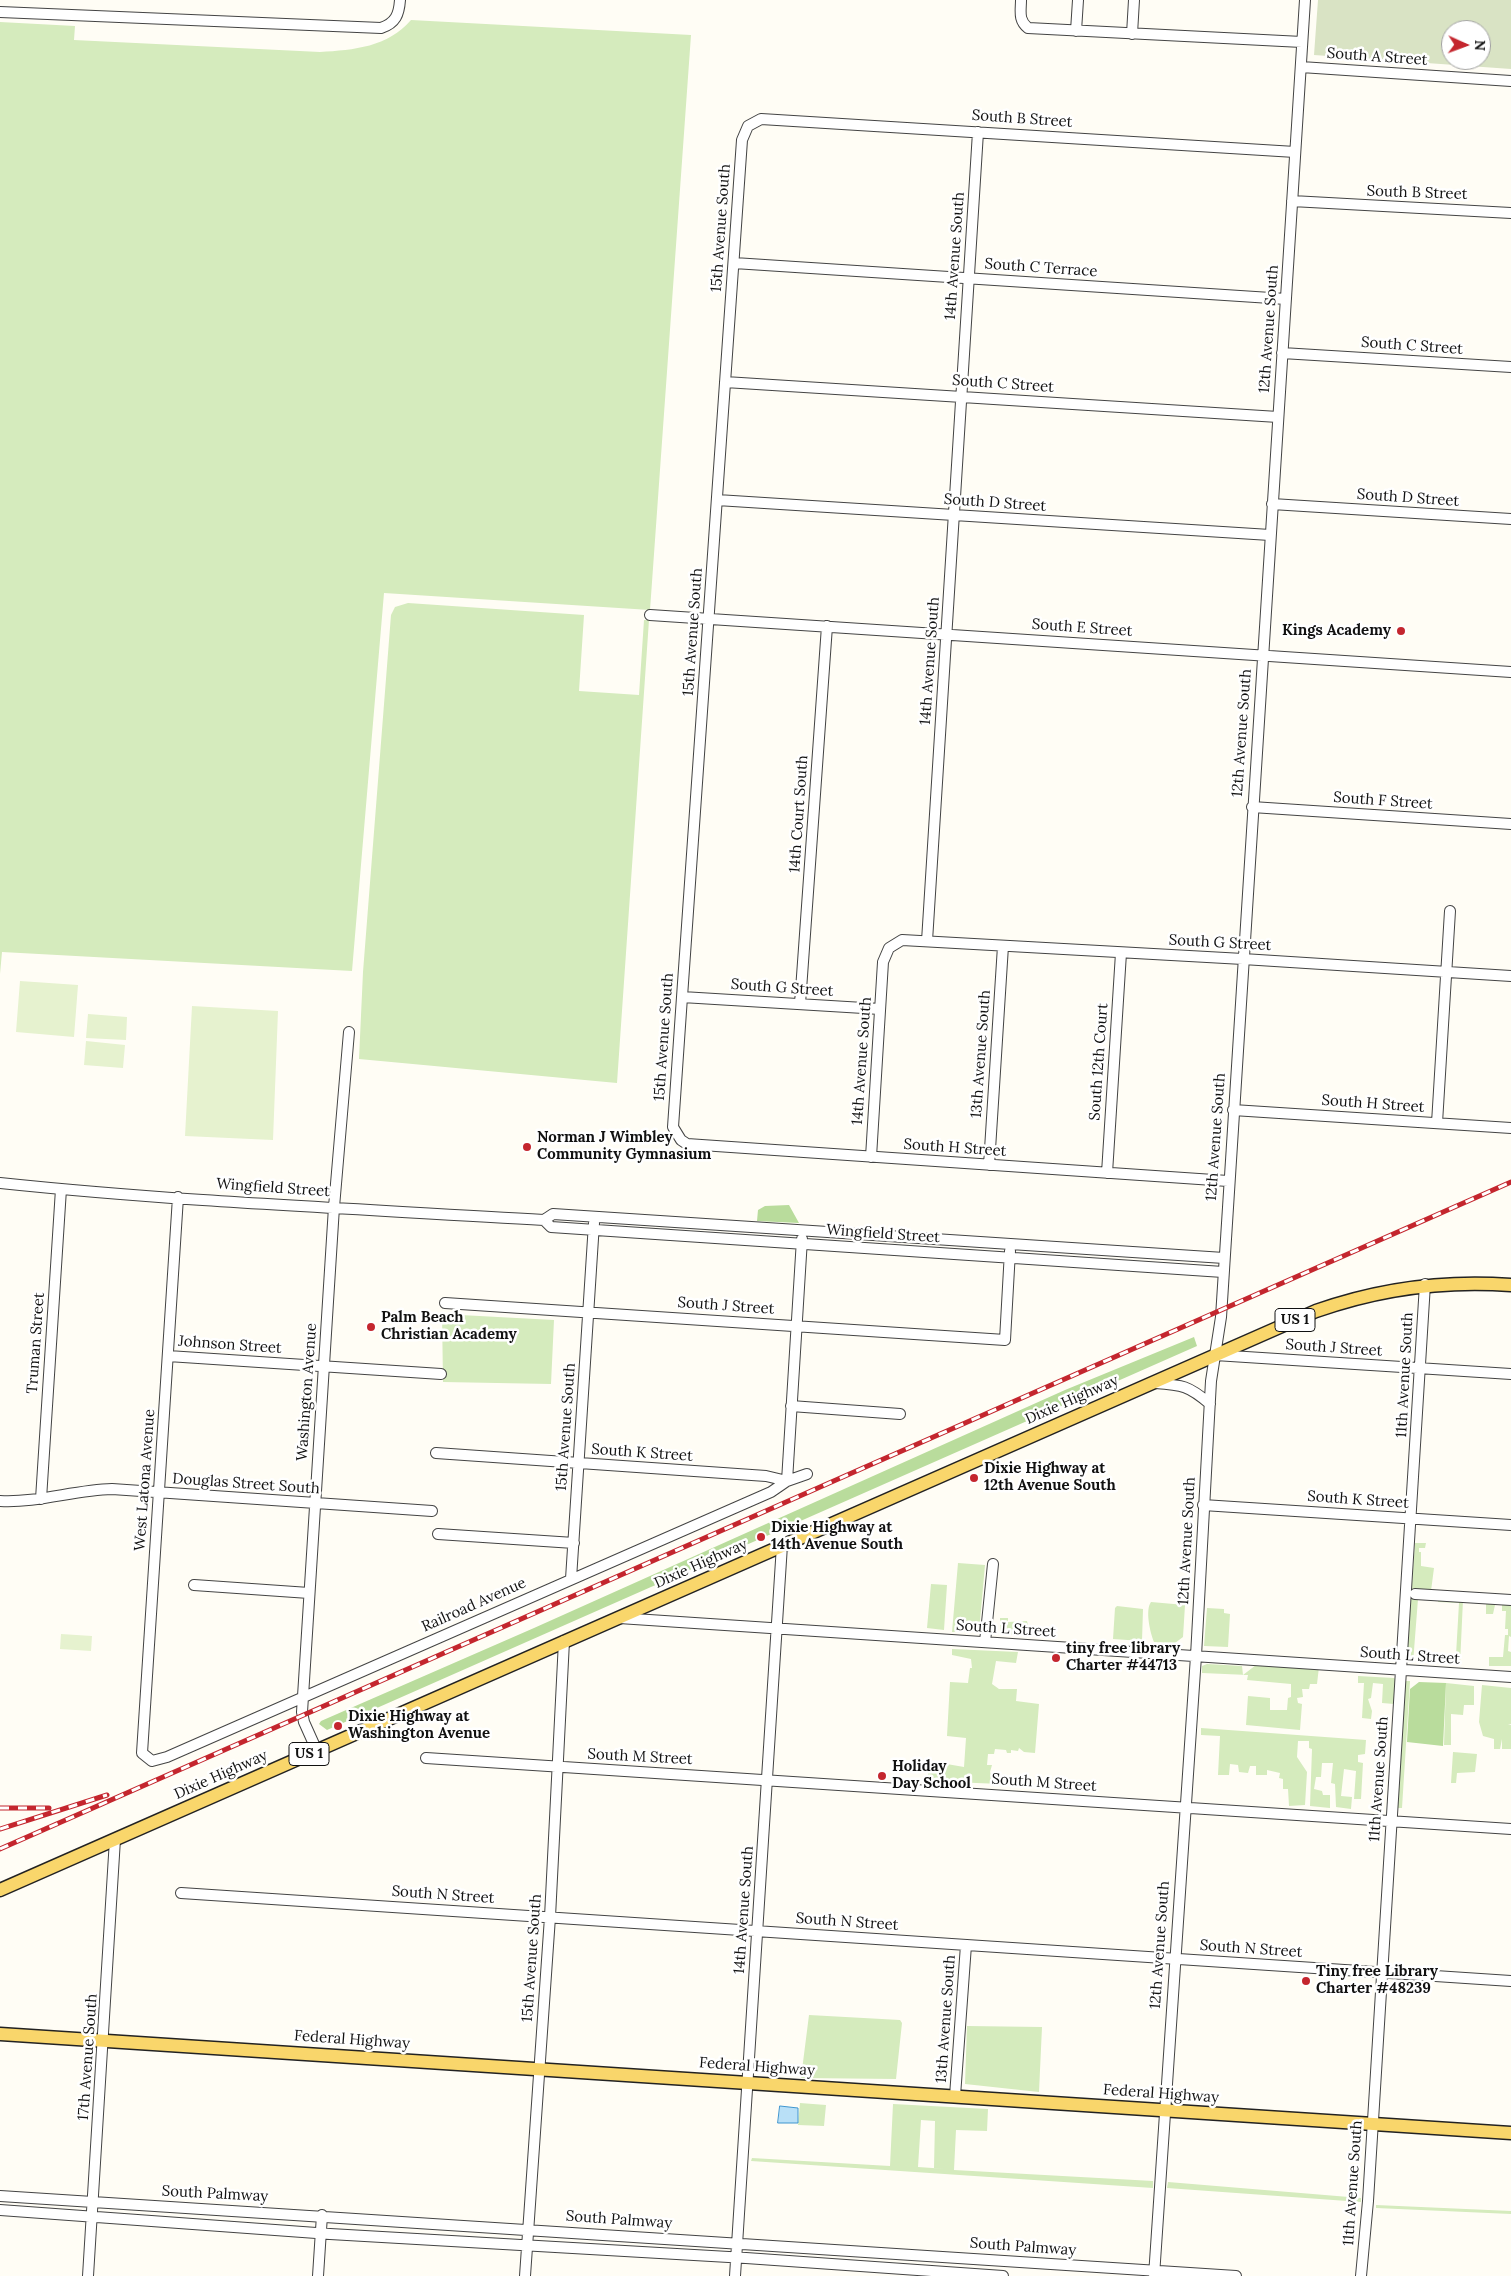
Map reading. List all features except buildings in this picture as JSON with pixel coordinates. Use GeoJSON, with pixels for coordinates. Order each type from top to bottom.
{"type":"FeatureCollection","features":[{"type":"Feature","properties":{"kind":"main road","name":"Dixie Highway"},"geometry":{"type":"LineString","coordinates":[[0,1890],[1299,1318],[1368,1294],[1425,1284],[1511,1285]]}},
{"type":"Feature","properties":{"kind":"main road","name":"Federal Highway"},"geometry":{"type":"LineString","coordinates":[[0,2034],[1511,2133]]}},
{"type":"Feature","properties":{"kind":"street"},"geometry":{"type":"LineString","coordinates":[[0,12],[381,28],[394,22],[398,15],[400,0]]}},
{"type":"Feature","properties":{"kind":"street"},"geometry":{"type":"LineString","coordinates":[[1021,0],[1020,16],[1022,23],[1028,28],[1302,42]]}},
{"type":"Feature","properties":{"kind":"street"},"geometry":{"type":"LineString","coordinates":[[1076,31],[1078,0]]}},
{"type":"Feature","properties":{"kind":"street"},"geometry":{"type":"LineString","coordinates":[[1132,34],[1134,0]]}},
{"type":"Feature","properties":{"kind":"street","name":"12th Avenue South"},"geometry":{"type":"LineString","coordinates":[[1154,2274],[1196,1656],[1210,1404],[1221,1317],[1228,1181],[1305,0]]}},
{"type":"Feature","properties":{"kind":"street","name":"South A Street"},"geometry":{"type":"LineString","coordinates":[[1301,67],[1511,81]]}},
{"type":"Feature","properties":{"kind":"street","name":"South B Street"},"geometry":{"type":"LineString","coordinates":[[748,126],[761,119],[1295,152]]}},
{"type":"Feature","properties":{"kind":"street","name":"15th Avenue South"},"geometry":{"type":"LineString","coordinates":[[681,1140],[674,1127],[682,997],[742,140],[748,126]]}},
{"type":"Feature","properties":{"kind":"street","name":"14th Avenue South"},"geometry":{"type":"LineString","coordinates":[[871,1157],[883,962],[889,948],[902,940],[927,941],[978,132]]}},
{"type":"Feature","properties":{"kind":"street","name":"South B Street"},"geometry":{"type":"LineString","coordinates":[[1292,201],[1511,213]]}},
{"type":"Feature","properties":{"kind":"street","name":"South C Terrace"},"geometry":{"type":"LineString","coordinates":[[734,263],[1286,298]]}},
{"type":"Feature","properties":{"kind":"street","name":"South C Street"},"geometry":{"type":"LineString","coordinates":[[1282,353],[1511,367]]}},
{"type":"Feature","properties":{"kind":"street","name":"South C Street"},"geometry":{"type":"LineString","coordinates":[[725,382],[1278,417]]}},
{"type":"Feature","properties":{"kind":"street","name":"South D Street"},"geometry":{"type":"LineString","coordinates":[[717,500],[1270,535]]}},
{"type":"Feature","properties":{"kind":"street","name":"South D Street"},"geometry":{"type":"LineString","coordinates":[[1272,504],[1511,519]]}},
{"type":"Feature","properties":{"kind":"street","name":"South E Street"},"geometry":{"type":"LineString","coordinates":[[650,614],[1511,672]]}},
{"type":"Feature","properties":{"kind":"street","name":"14th Court South"},"geometry":{"type":"LineString","coordinates":[[800,1004],[827,626]]}},
{"type":"Feature","properties":{"kind":"street","name":"South F Street"},"geometry":{"type":"LineString","coordinates":[[1252,807],[1511,824]]}},
{"type":"Feature","properties":{"kind":"street"},"geometry":{"type":"LineString","coordinates":[[1437,1124],[1450,911]]}},
{"type":"Feature","properties":{"kind":"street","name":"South G Street"},"geometry":{"type":"LineString","coordinates":[[927,941],[1121,953],[1243,958],[1511,976]]}},
{"type":"Feature","properties":{"kind":"street","name":"13th Avenue South"},"geometry":{"type":"LineString","coordinates":[[989,1165],[1003,946]]}},
{"type":"Feature","properties":{"kind":"street","name":"South 12th Court"},"geometry":{"type":"LineString","coordinates":[[1107,1173],[1121,953]]}},
{"type":"Feature","properties":{"kind":"street","name":"South G Street"},"geometry":{"type":"LineString","coordinates":[[682,997],[880,1009]]}},
{"type":"Feature","properties":{"kind":"street","name":"Washington Avenue"},"geometry":{"type":"LineString","coordinates":[[317,1751],[304,1722],[303,1697],[334,1207],[349,1032]]}},
{"type":"Feature","properties":{"kind":"street","name":"South H Street"},"geometry":{"type":"LineString","coordinates":[[1233,1110],[1511,1128]]}},
{"type":"Feature","properties":{"kind":"street","name":"South H Street"},"geometry":{"type":"LineString","coordinates":[[681,1140],[695,1146],[1228,1181]]}},
{"type":"Feature","properties":{"kind":"street","name":"Wingfield Street"},"geometry":{"type":"LineString","coordinates":[[0,1183],[178,1197],[544,1220],[553,1214],[1224,1258]]}},
{"type":"Feature","properties":{"kind":"street","name":"Truman Street"},"geometry":{"type":"LineString","coordinates":[[41,1499],[61,1189]]}},
{"type":"Feature","properties":{"kind":"street","name":"West Latona Avenue"},"geometry":{"type":"LineString","coordinates":[[152,1761],[142,1753],[178,1197]]}},
{"type":"Feature","properties":{"kind":"street","name":"15th Avenue South"},"geometry":{"type":"LineString","coordinates":[[572,1579],[594,1217]]}},
{"type":"Feature","properties":{"kind":"street","name":"Wingfield Street"},"geometry":{"type":"LineString","coordinates":[[544,1220],[551,1227],[1223,1272]]}},
{"type":"Feature","properties":{"kind":"street"},"geometry":{"type":"LineString","coordinates":[[786,1481],[802,1230]]}},
{"type":"Feature","properties":{"kind":"street"},"geometry":{"type":"LineString","coordinates":[[957,1254],[958,1240]]}},
{"type":"Feature","properties":{"kind":"street"},"geometry":{"type":"LineString","coordinates":[[1010,1258],[1011,1244]]}},
{"type":"Feature","properties":{"kind":"street","name":"South J Street"},"geometry":{"type":"LineString","coordinates":[[445,1303],[1005,1340],[1010,1258]]}},
{"type":"Feature","properties":{"kind":"street","name":"11th Avenue South"},"geometry":{"type":"LineString","coordinates":[[1361,2276],[1368,2201],[1371,2124],[1425,1284]]}},
{"type":"Feature","properties":{"kind":"street","name":"South J Street"},"geometry":{"type":"LineString","coordinates":[[1215,1355],[1511,1374]]}},
{"type":"Feature","properties":{"kind":"street","name":"Johnson Street"},"geometry":{"type":"LineString","coordinates":[[168,1356],[441,1374]]}},
{"type":"Feature","properties":{"kind":"street"},"geometry":{"type":"LineString","coordinates":[[1152,1383],[1181,1385],[1193,1389],[1210,1404]]}},
{"type":"Feature","properties":{"kind":"street"},"geometry":{"type":"LineString","coordinates":[[791,1406],[900,1414]]}},
{"type":"Feature","properties":{"kind":"street","name":"South K Street"},"geometry":{"type":"LineString","coordinates":[[436,1453],[766,1476],[786,1481]]}},
{"type":"Feature","properties":{"kind":"street","name":"Railroad Avenue"},"geometry":{"type":"LineString","coordinates":[[152,1761],[167,1757],[771,1492],[786,1481],[807,1474]]}},
{"type":"Feature","properties":{"kind":"street","name":"Douglas Street South"},"geometry":{"type":"LineString","coordinates":[[0,1501],[41,1499],[96,1490],[432,1511]]}},
{"type":"Feature","properties":{"kind":"street","name":"South K Street"},"geometry":{"type":"LineString","coordinates":[[1204,1505],[1511,1525]]}},
{"type":"Feature","properties":{"kind":"street"},"geometry":{"type":"LineString","coordinates":[[438,1534],[574,1543]]}},
{"type":"Feature","properties":{"kind":"street","name":"14th Avenue South"},"geometry":{"type":"LineString","coordinates":[[735,2276],[782,1545]]}},
{"type":"Feature","properties":{"kind":"street"},"geometry":{"type":"LineString","coordinates":[[986,1642],[992,1564]]}},
{"type":"Feature","properties":{"kind":"street"},"geometry":{"type":"LineString","coordinates":[[194,1585],[309,1593]]}},
{"type":"Feature","properties":{"kind":"street"},"geometry":{"type":"LineString","coordinates":[[1415,1594],[1511,1600]]}},
{"type":"Feature","properties":{"kind":"street","name":"South L Street"},"geometry":{"type":"LineString","coordinates":[[619,1618],[1511,1677]]}},
{"type":"Feature","properties":{"kind":"street","name":"15th Avenue South"},"geometry":{"type":"LineString","coordinates":[[525,2276],[550,1917],[564,1641]]}},
{"type":"Feature","properties":{"kind":"street","name":"South M Street"},"geometry":{"type":"LineString","coordinates":[[426,1758],[1511,1829]]}},
{"type":"Feature","properties":{"kind":"street","name":"17th Avenue South"},"geometry":{"type":"LineString","coordinates":[[88,2276],[115,1839]]}},
{"type":"Feature","properties":{"kind":"street","name":"South N Street"},"geometry":{"type":"LineString","coordinates":[[181,1893],[1511,1981]]}},
{"type":"Feature","properties":{"kind":"street","name":"13th Avenue South"},"geometry":{"type":"LineString","coordinates":[[955,2096],[966,1945]]}},
{"type":"Feature","properties":{"kind":"street","name":"South Palmway"},"geometry":{"type":"LineString","coordinates":[[0,2196],[529,2228],[737,2244],[946,2256],[1154,2274],[1236,2276]]}},
{"type":"Feature","properties":{"kind":"street","name":"South Palmway"},"geometry":{"type":"LineString","coordinates":[[0,2210],[321,2233],[527,2245],[945,2274],[1003,2276]]}},
{"type":"Feature","properties":{"kind":"street"},"geometry":{"type":"LineString","coordinates":[[318,2276],[322,2215]]}},
{"type":"Feature","properties":{"kind":"street"},"geometry":{"type":"LineString","coordinates":[[945,2274],[946,2256]]}},
{"type":"Feature","properties":{"kind":"green space"},"geometry":{"type":"Polygon","coordinates":[[[1318,0],[1511,0],[1511,69],[1491,68],[1491,20],[1441,20],[1441,64],[1314,55],[1318,0]]]}},
{"type":"Feature","properties":{"kind":"green space"},"geometry":{"type":"Polygon","coordinates":[[[411,20],[691,35],[650,610],[384,593],[352,971],[2,952],[0,974],[0,22],[75,26],[74,40],[320,52],[370,45],[392,36],[411,20]]]}},
{"type":"Feature","properties":{"kind":"green space"},"geometry":{"type":"Polygon","coordinates":[[[408,603],[584,615],[579,691],[639,695],[644,620],[649,620],[617,1083],[359,1059],[363,972],[391,615],[395,607],[408,603]]]}},
{"type":"Feature","properties":{"kind":"green space"},"geometry":{"type":"Polygon","coordinates":[[[20,981],[78,985],[74,1037],[16,1032],[20,981]]]}},
{"type":"Feature","properties":{"kind":"green space"},"geometry":{"type":"Polygon","coordinates":[[[192,1006],[278,1011],[273,1140],[185,1136],[192,1006]]]}},
{"type":"Feature","properties":{"kind":"green space"},"geometry":{"type":"Polygon","coordinates":[[[88,1014],[127,1017],[126,1040],[86,1038],[88,1014]]]}},
{"type":"Feature","properties":{"kind":"green space"},"geometry":{"type":"Polygon","coordinates":[[[86,1041],[125,1045],[123,1068],[84,1065],[86,1041]]]}},
{"type":"Feature","properties":{"kind":"green space"},"geometry":{"type":"Polygon","coordinates":[[[789,1205],[799,1223],[757,1221],[758,1210],[765,1206],[789,1205]]]}},
{"type":"Feature","properties":{"kind":"green space"},"geometry":{"type":"Polygon","coordinates":[[[442,1314],[554,1320],[551,1384],[443,1382],[442,1314]]]}},
{"type":"Feature","properties":{"kind":"green space"},"geometry":{"type":"Polygon","coordinates":[[[1194,1337],[1197,1346],[327,1730],[319,1724],[321,1721],[534,1628],[1065,1390],[1194,1337]]]}},
{"type":"Feature","properties":{"kind":"green space"},"geometry":{"type":"Polygon","coordinates":[[[1415,1543],[1426,1543],[1425,1548],[1419,1548],[1419,1552],[1421,1552],[1421,1566],[1434,1568],[1431,1591],[1511,1599],[1511,1637],[1509,1636],[1508,1651],[1511,1652],[1511,1666],[1489,1666],[1489,1657],[1503,1657],[1505,1635],[1508,1635],[1508,1629],[1505,1629],[1506,1611],[1502,1611],[1502,1605],[1495,1605],[1493,1614],[1486,1614],[1486,1602],[1463,1600],[1460,1664],[1433,1663],[1434,1654],[1456,1655],[1459,1603],[1438,1602],[1438,1600],[1418,1599],[1413,1663],[1408,1661],[1415,1543]]]}},
{"type":"Feature","properties":{"kind":"green space"},"geometry":{"type":"Polygon","coordinates":[[[958,1563],[985,1565],[979,1632],[952,1632],[958,1563]]]}},
{"type":"Feature","properties":{"kind":"green space"},"geometry":{"type":"Polygon","coordinates":[[[931,1584],[947,1585],[944,1630],[927,1628],[931,1584]]]}},
{"type":"Feature","properties":{"kind":"green space"},"geometry":{"type":"Polygon","coordinates":[[[1151,1602],[1185,1605],[1183,1637],[1175,1643],[1154,1642],[1148,1616],[1151,1602]]]}},
{"type":"Feature","properties":{"kind":"green space"},"geometry":{"type":"Polygon","coordinates":[[[1117,1606],[1143,1609],[1142,1641],[1113,1639],[1115,1608],[1117,1606]]]}},
{"type":"Feature","properties":{"kind":"green space"},"geometry":{"type":"Polygon","coordinates":[[[1207,1608],[1224,1609],[1224,1613],[1230,1614],[1228,1647],[1204,1646],[1207,1608]]]}},
{"type":"Feature","properties":{"kind":"green space"},"geometry":{"type":"Polygon","coordinates":[[[1000,1618],[1008,1618],[1008,1622],[1027,1621],[1028,1625],[1032,1625],[1032,1635],[1000,1634],[1000,1618]]]}},
{"type":"Feature","properties":{"kind":"green space"},"geometry":{"type":"Polygon","coordinates":[[[61,1634],[92,1636],[91,1651],[60,1649],[61,1634]]]}},
{"type":"Feature","properties":{"kind":"green space"},"geometry":{"type":"Polygon","coordinates":[[[952,1649],[1018,1652],[1016,1663],[996,1661],[992,1684],[999,1689],[1017,1689],[1016,1701],[1039,1704],[1035,1753],[1024,1752],[1019,1748],[1018,1751],[1011,1750],[1011,1753],[1007,1753],[1006,1750],[995,1749],[994,1754],[988,1754],[987,1765],[992,1765],[990,1772],[992,1777],[1026,1778],[1025,1785],[928,1781],[928,1771],[941,1763],[964,1767],[966,1738],[947,1736],[950,1682],[968,1683],[970,1668],[972,1668],[971,1659],[952,1655],[952,1649]]]}},
{"type":"Feature","properties":{"kind":"green space"},"geometry":{"type":"Polygon","coordinates":[[[1207,1664],[1242,1666],[1243,1675],[1202,1673],[1202,1666],[1207,1664]]]}},
{"type":"Feature","properties":{"kind":"green space"},"geometry":{"type":"Polygon","coordinates":[[[1256,1665],[1319,1667],[1317,1684],[1310,1684],[1309,1689],[1302,1689],[1303,1697],[1297,1698],[1298,1703],[1302,1704],[1300,1730],[1246,1725],[1248,1696],[1270,1698],[1270,1710],[1287,1710],[1288,1698],[1291,1697],[1291,1684],[1247,1680],[1248,1675],[1243,1675],[1256,1665]]]}},
{"type":"Feature","properties":{"kind":"green space"},"geometry":{"type":"Polygon","coordinates":[[[1358,1676],[1394,1678],[1396,1680],[1394,1704],[1382,1703],[1383,1684],[1373,1683],[1371,1698],[1368,1699],[1372,1711],[1371,1719],[1362,1718],[1364,1683],[1358,1683],[1358,1676]]]}},
{"type":"Feature","properties":{"kind":"green space"},"geometry":{"type":"Polygon","coordinates":[[[1404,1681],[1410,1681],[1402,1808],[1397,1808],[1404,1681]]]}},
{"type":"Feature","properties":{"kind":"green space"},"geometry":{"type":"Polygon","coordinates":[[[1419,1682],[1446,1683],[1443,1746],[1407,1742],[1410,1689],[1419,1682]]]}},
{"type":"Feature","properties":{"kind":"green space"},"geometry":{"type":"Polygon","coordinates":[[[1446,1683],[1474,1686],[1474,1705],[1464,1705],[1463,1715],[1451,1714],[1451,1745],[1444,1745],[1446,1683]]]}},
{"type":"Feature","properties":{"kind":"green space"},"geometry":{"type":"Polygon","coordinates":[[[1482,1685],[1511,1688],[1511,1724],[1508,1724],[1511,1725],[1511,1749],[1502,1749],[1502,1739],[1500,1749],[1494,1749],[1494,1739],[1483,1736],[1479,1722],[1482,1685]]]}},
{"type":"Feature","properties":{"kind":"green space"},"geometry":{"type":"Polygon","coordinates":[[[1201,1728],[1366,1740],[1365,1754],[1358,1755],[1358,1762],[1363,1763],[1361,1799],[1354,1799],[1356,1771],[1344,1769],[1341,1796],[1352,1797],[1351,1809],[1336,1807],[1335,1784],[1331,1783],[1333,1763],[1322,1763],[1321,1777],[1316,1777],[1314,1789],[1322,1791],[1323,1795],[1330,1795],[1330,1808],[1310,1806],[1312,1749],[1309,1748],[1309,1741],[1298,1741],[1297,1757],[1307,1772],[1305,1805],[1289,1806],[1288,1789],[1283,1789],[1283,1779],[1279,1778],[1280,1773],[1267,1770],[1267,1775],[1256,1775],[1256,1766],[1250,1766],[1248,1773],[1239,1772],[1238,1765],[1230,1764],[1229,1775],[1218,1775],[1220,1736],[1201,1735],[1201,1728]]]}},
{"type":"Feature","properties":{"kind":"green space"},"geometry":{"type":"Polygon","coordinates":[[[1453,1752],[1477,1754],[1475,1772],[1457,1773],[1456,1783],[1451,1783],[1453,1752]]]}},
{"type":"Feature","properties":{"kind":"green space"},"geometry":{"type":"Polygon","coordinates":[[[809,2015],[900,2020],[902,2023],[896,2079],[801,2078],[809,2015]]]}},
{"type":"Feature","properties":{"kind":"green space"},"geometry":{"type":"Polygon","coordinates":[[[967,2026],[1042,2027],[1039,2092],[965,2084],[967,2026]]]}},
{"type":"Feature","properties":{"kind":"green space"},"geometry":{"type":"Polygon","coordinates":[[[800,2103],[826,2105],[824,2126],[798,2125],[800,2103]]]}},
{"type":"Feature","properties":{"kind":"green space"},"geometry":{"type":"Polygon","coordinates":[[[893,2104],[988,2109],[987,2131],[956,2130],[954,2170],[1153,2181],[1153,2188],[751,2161],[752,2158],[890,2166],[893,2104]],[[921,2120],[918,2167],[947,2169],[934,2168],[935,2121],[921,2120]]]}},
{"type":"Feature","properties":{"kind":"green space"},"geometry":{"type":"Polygon","coordinates":[[[1168,2182],[1361,2198],[1361,2202],[1167,2188],[1168,2182]]]}},
{"type":"Feature","properties":{"kind":"green space"},"geometry":{"type":"Polygon","coordinates":[[[1376,2205],[1511,2211],[1511,2214],[1376,2208],[1376,2205]]]}},
{"type":"Feature","properties":{"kind":"water"},"geometry":{"type":"Polygon","coordinates":[[[780,2106],[798,2108],[798,2123],[778,2123],[780,2106]]]}},
{"type":"Feature","properties":{"kind":"railway"},"geometry":{"type":"LineString","coordinates":[[0,1849],[1511,1182]]}},
{"type":"Feature","properties":{"kind":"railway"},"geometry":{"type":"LineString","coordinates":[[0,1829],[107,1795]]}},
{"type":"Feature","properties":{"kind":"railway"},"geometry":{"type":"LineString","coordinates":[[0,1808],[49,1808]]}},
{"type":"Feature","properties":{"kind":"place","name":"Kings Academy"},"geometry":{"type":"Point","coordinates":[1401,631]}},
{"type":"Feature","properties":{"kind":"place","name":"Norman J Wimbley Community Gymnasium"},"geometry":{"type":"Point","coordinates":[527,1147]}},
{"type":"Feature","properties":{"kind":"place","name":"Palm Beach Christian Academy"},"geometry":{"type":"Point","coordinates":[371,1327]}},
{"type":"Feature","properties":{"kind":"place","name":"Dixie Highway at 12th Avenue South"},"geometry":{"type":"Point","coordinates":[974,1478]}},
{"type":"Feature","properties":{"kind":"place","name":"Dixie Highway at 14th Avenue South"},"geometry":{"type":"Point","coordinates":[761,1537]}},
{"type":"Feature","properties":{"kind":"place","name":"tiny free library Charter #44713"},"geometry":{"type":"Point","coordinates":[1056,1658]}},
{"type":"Feature","properties":{"kind":"place","name":"Dixie Highway at Washington Avenue"},"geometry":{"type":"Point","coordinates":[338,1726]}},
{"type":"Feature","properties":{"kind":"place","name":"Holiday Day School"},"geometry":{"type":"Point","coordinates":[882,1776]}},
{"type":"Feature","properties":{"kind":"place","name":"Tiny free Library Charter #48239"},"geometry":{"type":"Point","coordinates":[1306,1981]}}]}
